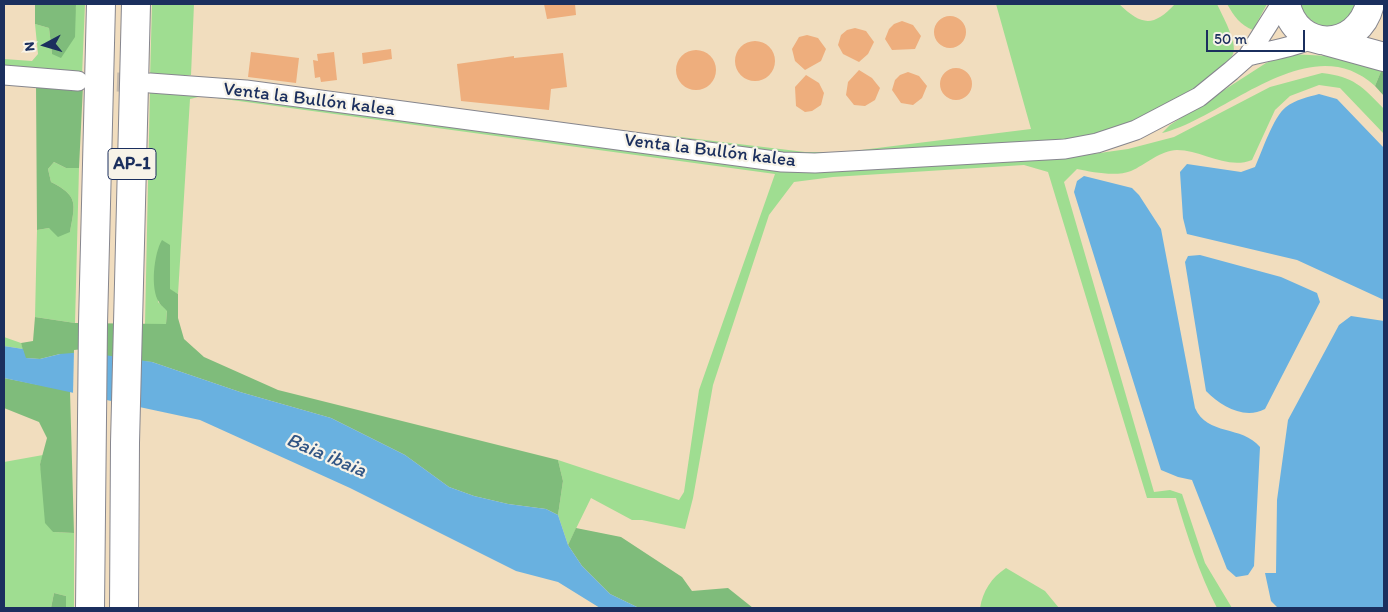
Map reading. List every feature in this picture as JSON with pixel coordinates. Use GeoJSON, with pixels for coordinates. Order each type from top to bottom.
{"type":"FeatureCollection","features":[{"type":"Feature","properties":{"kind":"highway","name":"AP-1"},"geometry":{"type":"LineString","coordinates":[[90,608],[91,443],[100,4]]}},
{"type":"Feature","properties":{"kind":"highway","name":"AP-1"},"geometry":{"type":"LineString","coordinates":[[124,608],[125,443],[136,4]]}},
{"type":"Feature","properties":{"kind":"highway"},"geometry":{"type":"LineString","coordinates":[[1286,4],[1292,21],[1298,28],[1317,39],[1384,57]]}},
{"type":"Feature","properties":{"kind":"highway"},"geometry":{"type":"LineString","coordinates":[[1317,39],[1339,39],[1354,32],[1365,20],[1370,4]]}},
{"type":"Feature","properties":{"kind":"highway"},"geometry":{"type":"LineString","coordinates":[[1370,4],[1384,27]]}},
{"type":"Feature","properties":{"kind":"street"},"geometry":{"type":"LineString","coordinates":[[1248,56],[1281,4]]}},
{"type":"Feature","properties":{"kind":"street"},"geometry":{"type":"LineString","coordinates":[[1248,56],[1285,46],[1300,45],[1317,39]]}},
{"type":"Feature","properties":{"kind":"street","name":"Venta la Bullón kalea"},"geometry":{"type":"LineString","coordinates":[[150,83],[246,90],[782,162],[815,163],[1049,150],[1097,143],[1136,130],[1199,97],[1248,56]]}},
{"type":"Feature","properties":{"kind":"street"},"geometry":{"type":"LineString","coordinates":[[4,75],[78,81]]}},
{"type":"Feature","properties":{"kind":"green space"},"geometry":{"type":"Polygon","coordinates":[[[35,4],[76,4],[75,37],[61,58],[52,54],[49,28],[35,24],[35,4]]]}},
{"type":"Feature","properties":{"kind":"green space"},"geometry":{"type":"Polygon","coordinates":[[[76,4],[85,4],[82,75],[4,67],[4,59],[32,61],[38,54],[35,24],[49,28],[52,54],[76,8],[76,4]]]}},
{"type":"Feature","properties":{"kind":"green space"},"geometry":{"type":"Polygon","coordinates":[[[152,4],[194,4],[191,75],[150,79],[152,4]]]}},
{"type":"Feature","properties":{"kind":"green space"},"geometry":{"type":"Polygon","coordinates":[[[996,4],[1119,4],[1134,16],[1147,21],[1160,17],[1175,4],[1217,4],[1231,36],[1234,49],[1233,54],[1225,67],[1212,77],[1186,95],[1150,115],[1112,130],[1052,144],[786,155],[664,135],[805,152],[845,152],[1031,129],[996,4]]]}},
{"type":"Feature","properties":{"kind":"green space"},"geometry":{"type":"Polygon","coordinates":[[[1227,4],[1267,4],[1253,30],[1244,26],[1238,20],[1227,4]]]}},
{"type":"Feature","properties":{"kind":"green space"},"geometry":{"type":"Polygon","coordinates":[[[1299,4],[1357,4],[1344,22],[1337,26],[1328,27],[1312,21],[1299,4]]]}},
{"type":"Feature","properties":{"kind":"green space"},"geometry":{"type":"Polygon","coordinates":[[[1290,54],[1348,57],[1382,69],[1375,86],[1350,70],[1323,66],[1296,71],[1268,81],[1187,124],[1162,133],[1170,125],[1266,63],[1290,54]]]}},
{"type":"Feature","properties":{"kind":"green space"},"geometry":{"type":"Polygon","coordinates":[[[1382,69],[1384,70],[1384,96],[1375,86],[1382,69]]]}},
{"type":"Feature","properties":{"kind":"green space"},"geometry":{"type":"Polygon","coordinates":[[[1322,73],[1350,80],[1370,94],[1384,109],[1384,134],[1340,88],[1319,85],[1290,96],[1275,110],[1252,160],[1233,163],[1177,150],[1165,152],[1125,173],[1104,173],[1077,169],[1064,182],[1154,492],[1170,490],[1182,494],[1205,563],[1232,608],[1217,608],[1199,568],[1176,498],[1147,498],[1048,172],[1024,165],[833,177],[794,182],[769,215],[713,385],[693,498],[685,529],[642,520],[632,520],[591,498],[568,545],[558,515],[563,481],[558,460],[679,500],[684,492],[699,390],[775,174],[202,96],[190,99],[178,294],[170,290],[170,245],[158,302],[167,310],[166,324],[145,324],[150,89],[186,90],[793,171],[836,171],[1064,158],[1128,149],[1174,137],[1270,87],[1322,73]]]}},
{"type":"Feature","properties":{"kind":"green space"},"geometry":{"type":"Polygon","coordinates":[[[36,84],[83,86],[79,168],[66,168],[54,162],[48,169],[51,182],[71,197],[74,208],[70,232],[58,237],[49,228],[37,230],[36,84]]]}},
{"type":"Feature","properties":{"kind":"green space"},"geometry":{"type":"Polygon","coordinates":[[[54,162],[66,168],[79,168],[75,323],[35,317],[37,230],[49,228],[70,232],[74,208],[71,197],[51,182],[48,169],[54,162]]]}},
{"type":"Feature","properties":{"kind":"green space"},"geometry":{"type":"Polygon","coordinates":[[[162,240],[170,245],[170,289],[178,294],[178,318],[184,339],[204,357],[278,390],[558,460],[563,481],[558,515],[546,509],[508,504],[474,496],[449,487],[405,455],[331,418],[240,392],[152,362],[60,354],[40,359],[25,358],[21,343],[33,341],[35,317],[75,323],[166,324],[167,311],[156,296],[154,280],[155,262],[162,240]]]}},
{"type":"Feature","properties":{"kind":"green space"},"geometry":{"type":"Polygon","coordinates":[[[4,337],[21,343],[23,349],[4,346],[4,337]]]}},
{"type":"Feature","properties":{"kind":"green space"},"geometry":{"type":"Polygon","coordinates":[[[4,378],[70,391],[74,533],[53,532],[45,523],[40,464],[47,438],[39,422],[4,408],[4,378]]]}},
{"type":"Feature","properties":{"kind":"green space"},"geometry":{"type":"Polygon","coordinates":[[[43,455],[40,464],[53,532],[74,533],[74,608],[66,608],[66,596],[54,593],[51,608],[4,608],[4,462],[43,455]]]}},
{"type":"Feature","properties":{"kind":"green space"},"geometry":{"type":"Polygon","coordinates":[[[576,528],[621,537],[682,577],[692,591],[728,588],[753,608],[639,608],[610,594],[582,566],[568,545],[576,528]]]}},
{"type":"Feature","properties":{"kind":"green space"},"geometry":{"type":"Polygon","coordinates":[[[1006,568],[1045,591],[1059,608],[980,608],[988,585],[1006,568]]]}},
{"type":"Feature","properties":{"kind":"green space"},"geometry":{"type":"Polygon","coordinates":[[[54,593],[66,596],[66,608],[51,608],[54,593]]]}},
{"type":"Feature","properties":{"kind":"water"},"geometry":{"type":"Polygon","coordinates":[[[1319,94],[1337,99],[1384,148],[1384,300],[1297,260],[1187,234],[1183,218],[1180,172],[1187,164],[1241,172],[1255,167],[1272,126],[1281,112],[1293,102],[1319,94]]]}},
{"type":"Feature","properties":{"kind":"water"},"geometry":{"type":"Polygon","coordinates":[[[1084,176],[1132,188],[1139,195],[1161,229],[1195,408],[1200,417],[1208,423],[1253,440],[1260,447],[1254,566],[1248,575],[1236,577],[1227,569],[1192,480],[1161,470],[1074,192],[1077,181],[1084,176]]]}},
{"type":"Feature","properties":{"kind":"water"},"geometry":{"type":"Polygon","coordinates":[[[1200,255],[1281,277],[1317,293],[1320,302],[1265,409],[1249,413],[1233,410],[1219,402],[1206,391],[1185,262],[1188,256],[1200,255]]]}},
{"type":"Feature","properties":{"kind":"water"},"geometry":{"type":"Polygon","coordinates":[[[1351,316],[1384,321],[1384,608],[1278,608],[1271,601],[1265,573],[1276,573],[1277,500],[1288,420],[1339,325],[1351,316]]]}},
{"type":"Feature","properties":{"kind":"water","name":"Baia ibaia"},"geometry":{"type":"Polygon","coordinates":[[[4,346],[23,349],[26,358],[40,359],[60,354],[84,352],[152,362],[240,392],[331,418],[405,455],[449,487],[474,496],[508,504],[546,509],[558,515],[568,545],[582,566],[610,594],[639,608],[600,608],[558,582],[516,571],[350,488],[200,420],[4,378],[4,346]]]}},
{"type":"Feature","properties":{"kind":"pier"},"geometry":{"type":"Polygon","coordinates":[[[84,349],[105,402],[73,395],[74,350],[84,349]]]}},
{"type":"Feature","properties":{"kind":"building"},"geometry":{"type":"Polygon","coordinates":[[[544,4],[575,4],[576,15],[547,19],[544,4]]]}},
{"type":"Feature","properties":{"kind":"building"},"geometry":{"type":"Polygon","coordinates":[[[950,16],[956,17],[961,21],[965,26],[965,38],[961,43],[956,47],[950,48],[944,47],[939,43],[935,38],[934,32],[935,26],[939,21],[944,17],[950,16]]]}},
{"type":"Feature","properties":{"kind":"building"},"geometry":{"type":"Polygon","coordinates":[[[902,21],[913,25],[921,36],[915,49],[892,50],[885,39],[889,29],[894,24],[902,21]]]}},
{"type":"Feature","properties":{"kind":"building"},"geometry":{"type":"Polygon","coordinates":[[[855,28],[866,31],[874,42],[868,54],[859,62],[843,54],[838,45],[841,35],[847,30],[855,28]]]}},
{"type":"Feature","properties":{"kind":"building"},"geometry":{"type":"Polygon","coordinates":[[[807,35],[818,38],[826,49],[821,61],[805,70],[795,61],[792,49],[799,37],[807,35]]]}},
{"type":"Feature","properties":{"kind":"building"},"geometry":{"type":"Polygon","coordinates":[[[759,41],[766,44],[772,50],[775,61],[774,69],[766,78],[759,81],[751,81],[744,78],[736,69],[735,57],[738,50],[747,42],[759,41]]]}},
{"type":"Feature","properties":{"kind":"building"},"geometry":{"type":"Polygon","coordinates":[[[391,49],[392,59],[363,64],[362,53],[391,49]]]}},
{"type":"Feature","properties":{"kind":"building"},"geometry":{"type":"Polygon","coordinates":[[[700,50],[707,53],[713,59],[716,70],[715,78],[707,87],[700,90],[692,90],[685,87],[677,78],[676,66],[679,59],[688,51],[700,50]]]}},
{"type":"Feature","properties":{"kind":"building"},"geometry":{"type":"Polygon","coordinates":[[[251,52],[299,58],[296,83],[248,77],[251,52]]]}},
{"type":"Feature","properties":{"kind":"building"},"geometry":{"type":"Polygon","coordinates":[[[334,52],[337,80],[321,82],[320,77],[315,78],[313,60],[318,61],[317,54],[334,52]]]}},
{"type":"Feature","properties":{"kind":"building"},"geometry":{"type":"Polygon","coordinates":[[[563,53],[567,87],[551,89],[549,110],[461,101],[457,64],[514,56],[514,58],[563,53]]]}},
{"type":"Feature","properties":{"kind":"building"},"geometry":{"type":"Polygon","coordinates":[[[956,68],[962,69],[967,73],[971,78],[971,90],[967,95],[962,99],[956,100],[950,99],[945,95],[941,90],[940,84],[941,78],[945,73],[950,69],[956,68]]]}},
{"type":"Feature","properties":{"kind":"building"},"geometry":{"type":"Polygon","coordinates":[[[859,70],[872,78],[880,88],[875,100],[865,106],[854,105],[846,95],[848,82],[859,70]]]}},
{"type":"Feature","properties":{"kind":"building"},"geometry":{"type":"Polygon","coordinates":[[[908,72],[919,76],[927,86],[922,98],[913,105],[901,103],[892,90],[895,80],[900,75],[908,72]]]}},
{"type":"Feature","properties":{"kind":"building"},"geometry":{"type":"Polygon","coordinates":[[[806,75],[819,83],[824,93],[821,105],[812,111],[805,112],[796,106],[795,87],[806,75]]]}},
{"type":"Feature","properties":{"kind":"tunnel"},"geometry":{"type":"LineString","coordinates":[[89,81],[146,83]]}}]}
